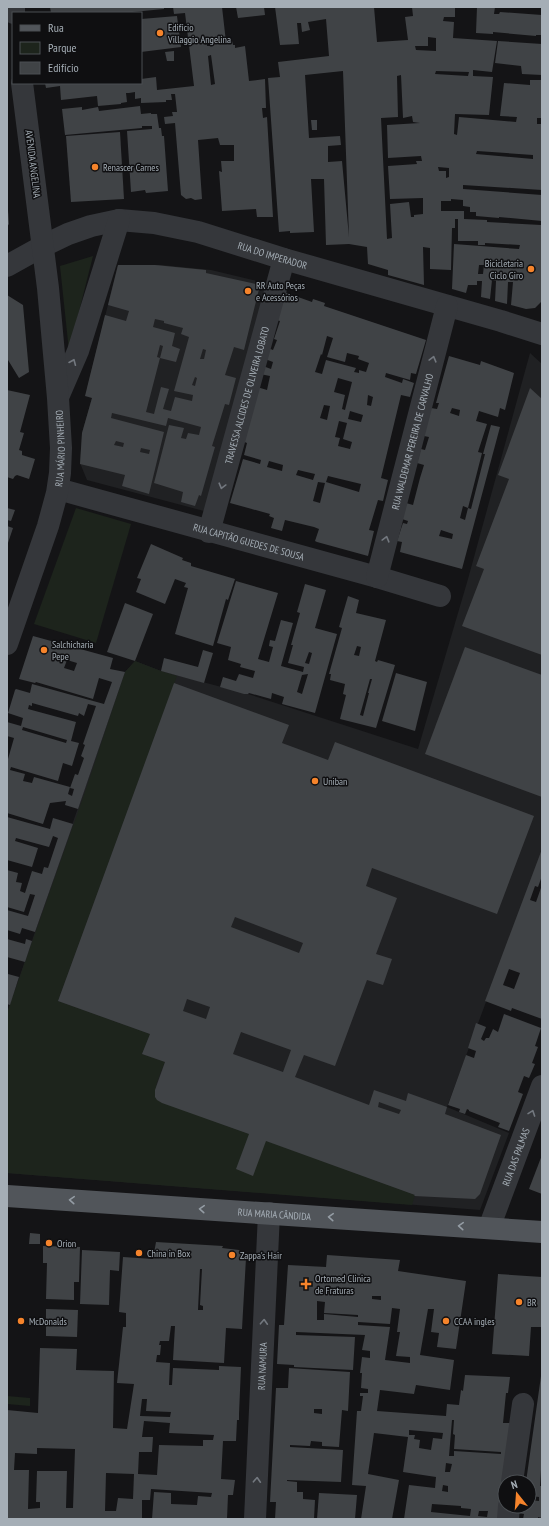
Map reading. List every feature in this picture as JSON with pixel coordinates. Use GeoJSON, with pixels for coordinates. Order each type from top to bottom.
{"type":"FeatureCollection","features":[{"type":"Feature","properties":{"kind":"main road","name":"RUA MARIA CÂNDIDA"},"geometry":{"type":"LineString","coordinates":[[7,1196],[542,1232]]}},
{"type":"Feature","properties":{"kind":"street","name":"AVENIDA ANGELINA"},"geometry":{"type":"LineString","coordinates":[[22,84],[43,246]]}},
{"type":"Feature","properties":{"kind":"street","name":"RUA DO IMPERADOR"},"geometry":{"type":"LineString","coordinates":[[7,266],[68,234],[91,226],[119,220],[154,223],[198,232],[284,259],[542,334]]}},
{"type":"Feature","properties":{"kind":"street"},"geometry":{"type":"LineString","coordinates":[[58,398],[78,350],[119,220]]}},
{"type":"Feature","properties":{"kind":"street","name":"RUA MÁRIO PINHEIRO"},"geometry":{"type":"LineString","coordinates":[[7,644],[48,526],[58,488],[61,448],[58,398],[43,246]]}},
{"type":"Feature","properties":{"kind":"street","name":"TRAVESSA ALCIDES DE OLIVEIRA LOBATO"},"geometry":{"type":"LineString","coordinates":[[209,532],[284,259]]}},
{"type":"Feature","properties":{"kind":"street","name":"RUA WALDEMAR PEREIRA DE CARVALHO"},"geometry":{"type":"LineString","coordinates":[[376,577],[447,306]]}},
{"type":"Feature","properties":{"kind":"street","name":"RUA CAPITÃO GUEDES DE SOUSA"},"geometry":{"type":"LineString","coordinates":[[58,488],[209,532],[376,577],[440,596]]}},
{"type":"Feature","properties":{"kind":"street","name":"RUA DAS PALMAS"},"geometry":{"type":"LineString","coordinates":[[489,1228],[542,1086]]}},
{"type":"Feature","properties":{"kind":"street","name":"RUA NAMURA"},"geometry":{"type":"LineString","coordinates":[[255,1519],[269,1213]]}},
{"type":"Feature","properties":{"kind":"street"},"geometry":{"type":"LineString","coordinates":[[513,1474],[523,1404]]}},
{"type":"Feature","properties":{"kind":"shaded area"},"geometry":{"type":"Polygon","coordinates":[[[118,265],[161,265],[211,270],[269,284],[204,511],[87,480],[80,463],[82,433],[92,398],[87,388],[118,265]]]}},
{"type":"Feature","properties":{"kind":"shaded area","name":"Uniban"},"geometry":{"type":"Polygon","coordinates":[[[530,353],[542,364],[542,851],[447,1107],[509,1133],[480,1210],[7,1173],[7,1013],[125,672],[135,661],[161,671],[248,694],[418,749],[468,579],[530,353]]]}},
{"type":"Feature","properties":{"kind":"green space"},"geometry":{"type":"Polygon","coordinates":[[[93,256],[69,351],[60,266],[93,256]]]}},
{"type":"Feature","properties":{"kind":"green space"},"geometry":{"type":"Polygon","coordinates":[[[76,508],[131,524],[96,643],[34,624],[76,508]]]}},
{"type":"Feature","properties":{"kind":"green space"},"geometry":{"type":"Polygon","coordinates":[[[135,661],[177,676],[58,1001],[150,1034],[142,1054],[165,1062],[156,1088],[159,1101],[415,1195],[412,1205],[7,1173],[7,1013],[85,792],[125,672],[135,661]]]}},
{"type":"Feature","properties":{"kind":"green space"},"geometry":{"type":"Polygon","coordinates":[[[7,1396],[30,1398],[30,1406],[7,1404],[7,1396]]]}},
{"type":"Feature","properties":{"kind":"building"},"geometry":{"type":"Polygon","coordinates":[[[50,7],[164,7],[164,9],[132,12],[51,12],[50,7]]]}},
{"type":"Feature","properties":{"kind":"building"},"geometry":{"type":"Polygon","coordinates":[[[173,7],[222,7],[226,42],[232,41],[235,48],[245,46],[249,81],[265,79],[266,108],[262,108],[263,118],[267,117],[273,217],[257,217],[256,209],[222,211],[219,171],[222,172],[221,161],[234,161],[234,145],[220,145],[218,138],[198,140],[202,199],[186,199],[181,195],[175,123],[165,124],[164,117],[173,116],[172,112],[177,112],[175,94],[171,94],[172,100],[166,100],[166,102],[141,103],[141,98],[135,99],[135,92],[126,93],[127,102],[98,106],[97,96],[61,100],[60,86],[46,88],[45,84],[142,84],[142,79],[156,77],[157,90],[194,86],[185,13],[174,14],[173,7]],[[206,37],[207,46],[211,46],[209,37],[206,37]],[[211,55],[208,56],[211,85],[215,84],[211,55]]]}},
{"type":"Feature","properties":{"kind":"building"},"geometry":{"type":"Polygon","coordinates":[[[236,7],[264,7],[265,15],[238,18],[236,7]]]}},
{"type":"Feature","properties":{"kind":"building"},"geometry":{"type":"Polygon","coordinates":[[[275,7],[374,7],[377,42],[408,40],[405,17],[413,16],[412,7],[455,7],[455,17],[444,17],[443,21],[454,22],[453,38],[497,41],[492,72],[473,70],[473,76],[493,77],[489,115],[455,114],[454,134],[457,135],[459,117],[516,122],[517,117],[500,116],[504,83],[530,85],[530,80],[542,80],[542,118],[537,118],[537,124],[542,124],[542,190],[463,185],[463,189],[542,195],[542,221],[476,216],[476,212],[470,212],[470,207],[463,206],[463,200],[451,199],[451,201],[441,201],[441,211],[464,211],[464,219],[487,220],[487,222],[541,225],[542,222],[542,295],[541,302],[535,308],[526,309],[511,305],[513,282],[508,282],[507,304],[495,301],[496,281],[492,280],[490,299],[481,297],[482,281],[477,281],[477,285],[468,285],[466,293],[452,289],[454,244],[519,249],[520,245],[485,243],[485,245],[478,245],[478,241],[458,241],[458,219],[455,219],[455,228],[452,228],[451,270],[430,269],[430,248],[423,247],[424,285],[388,275],[388,270],[368,264],[367,247],[349,244],[326,245],[324,179],[311,179],[314,232],[279,232],[268,78],[280,77],[278,62],[329,56],[326,19],[308,22],[310,30],[302,32],[301,23],[297,23],[299,44],[280,45],[275,7]],[[428,37],[428,46],[415,46],[416,50],[436,51],[436,38],[428,37]],[[343,71],[305,75],[309,138],[340,136],[341,145],[328,146],[328,162],[342,161],[349,237],[343,71]],[[436,71],[435,74],[468,76],[469,72],[436,71]],[[401,75],[397,76],[398,117],[381,118],[387,239],[392,238],[390,204],[409,202],[411,217],[414,217],[414,215],[423,214],[423,198],[390,199],[388,166],[417,164],[416,161],[422,161],[421,156],[388,158],[387,125],[420,123],[413,122],[412,116],[403,118],[401,75]],[[477,151],[476,154],[533,159],[533,155],[477,151]],[[438,167],[439,171],[446,171],[446,178],[449,177],[449,168],[438,167]],[[479,265],[478,274],[483,274],[484,265],[479,265]]]}},
{"type":"Feature","properties":{"kind":"building"},"geometry":{"type":"Polygon","coordinates":[[[477,7],[495,7],[494,14],[499,14],[500,12],[542,15],[542,35],[536,36],[493,32],[493,34],[476,33],[477,7]]]}},
{"type":"Feature","properties":{"kind":"building","name":"Edifício Villaggio Angelina"},"geometry":{"type":"Polygon","coordinates":[[[177,16],[181,47],[142,52],[142,19],[177,16]]]}},
{"type":"Feature","properties":{"kind":"building"},"geometry":{"type":"Polygon","coordinates":[[[498,41],[542,44],[542,75],[522,74],[521,66],[495,63],[498,41]]]}},
{"type":"Feature","properties":{"kind":"building"},"geometry":{"type":"Polygon","coordinates":[[[174,51],[174,61],[167,61],[165,52],[174,51]]]}},
{"type":"Feature","properties":{"kind":"building"},"geometry":{"type":"Polygon","coordinates":[[[140,106],[141,114],[157,114],[159,128],[161,128],[162,136],[164,136],[168,191],[146,193],[145,190],[131,192],[127,131],[152,129],[152,126],[65,135],[62,109],[82,107],[82,110],[98,107],[99,111],[140,106]]]}},
{"type":"Feature","properties":{"kind":"building"},"geometry":{"type":"Polygon","coordinates":[[[311,120],[317,120],[317,130],[312,130],[311,120]]]}},
{"type":"Feature","properties":{"kind":"building","name":"Renascer Carnes"},"geometry":{"type":"Polygon","coordinates":[[[120,132],[124,199],[71,202],[66,136],[120,132]]]}},
{"type":"Feature","properties":{"kind":"building"},"geometry":{"type":"Polygon","coordinates":[[[7,210],[9,224],[7,227],[7,210]]]}},
{"type":"Feature","properties":{"kind":"building"},"geometry":{"type":"Polygon","coordinates":[[[118,265],[155,265],[206,270],[206,273],[260,285],[244,350],[234,347],[225,375],[236,378],[229,405],[225,404],[212,446],[215,447],[201,496],[199,495],[195,506],[181,502],[183,492],[154,483],[169,425],[184,428],[181,438],[186,439],[188,433],[199,435],[201,427],[168,418],[166,426],[112,413],[111,418],[164,432],[149,494],[122,486],[125,475],[80,464],[82,433],[92,398],[85,396],[105,315],[126,321],[129,311],[108,305],[118,265]],[[155,319],[153,327],[175,333],[172,346],[180,349],[176,362],[160,358],[146,412],[154,414],[161,387],[169,389],[163,409],[171,411],[175,397],[192,401],[193,395],[174,391],[189,337],[181,334],[183,328],[155,319]],[[160,345],[157,357],[160,358],[163,346],[160,345]],[[203,349],[200,359],[204,359],[206,350],[203,349]],[[195,377],[192,385],[195,386],[197,378],[195,377]],[[116,441],[114,445],[123,447],[124,443],[116,441]],[[141,448],[140,452],[149,454],[150,450],[141,448]]]}},
{"type":"Feature","properties":{"kind":"building"},"geometry":{"type":"Polygon","coordinates":[[[284,292],[312,302],[313,299],[325,303],[324,306],[426,340],[416,374],[411,373],[410,380],[386,373],[385,377],[402,383],[403,379],[414,383],[410,397],[401,395],[381,478],[388,480],[383,501],[378,500],[369,530],[374,531],[368,556],[315,541],[319,529],[314,527],[285,520],[282,531],[271,528],[274,518],[269,516],[270,514],[230,503],[243,459],[260,464],[261,460],[244,455],[247,443],[242,441],[257,387],[267,390],[270,376],[260,374],[263,366],[271,369],[273,362],[265,359],[268,348],[273,350],[277,340],[274,339],[280,321],[276,320],[284,292]],[[327,336],[322,355],[321,354],[315,372],[322,374],[326,360],[356,368],[354,372],[359,373],[359,370],[366,372],[369,363],[358,359],[359,356],[347,353],[345,362],[327,357],[333,338],[327,336]],[[338,378],[334,392],[345,395],[342,409],[345,410],[352,382],[338,378]],[[368,395],[367,405],[371,406],[373,397],[368,395]],[[324,405],[320,418],[327,420],[330,406],[324,405]],[[350,411],[348,419],[361,422],[363,415],[350,411]],[[339,421],[335,437],[340,438],[338,446],[350,449],[352,442],[343,439],[347,423],[339,421]],[[269,461],[267,467],[282,471],[283,465],[269,461]],[[298,470],[296,475],[313,480],[315,474],[298,470]],[[328,476],[326,482],[359,492],[361,484],[328,476]],[[318,482],[313,501],[320,503],[325,483],[318,482]]]}},
{"type":"Feature","properties":{"kind":"building"},"geometry":{"type":"Polygon","coordinates":[[[7,295],[23,305],[29,372],[19,378],[8,360],[7,361],[7,295]]]}},
{"type":"Feature","properties":{"kind":"building"},"geometry":{"type":"Polygon","coordinates":[[[449,356],[480,365],[481,361],[514,373],[505,410],[500,408],[498,417],[479,411],[476,421],[487,424],[478,452],[482,453],[468,508],[471,509],[491,425],[500,427],[462,569],[400,552],[402,542],[397,541],[403,523],[407,524],[408,521],[402,519],[406,503],[413,505],[424,465],[417,463],[421,449],[425,450],[429,437],[424,436],[431,408],[437,409],[439,403],[436,403],[449,356]],[[452,408],[450,413],[459,416],[460,410],[452,408]],[[463,506],[460,518],[465,520],[468,508],[463,506]],[[441,530],[439,536],[452,539],[453,534],[441,530]]]}},
{"type":"Feature","properties":{"kind":"building"},"geometry":{"type":"Polygon","coordinates":[[[530,388],[542,399],[542,655],[462,626],[484,569],[476,566],[509,479],[498,475],[530,388]]]}},
{"type":"Feature","properties":{"kind":"building"},"geometry":{"type":"Polygon","coordinates":[[[7,390],[30,395],[20,432],[24,433],[19,450],[22,451],[22,455],[35,459],[29,479],[17,475],[13,479],[7,477],[7,390]]]}},
{"type":"Feature","properties":{"kind":"building"},"geometry":{"type":"Polygon","coordinates":[[[7,508],[15,510],[11,521],[7,520],[7,508]]]}},
{"type":"Feature","properties":{"kind":"building"},"geometry":{"type":"Polygon","coordinates":[[[7,526],[13,528],[7,546],[7,526]]]}},
{"type":"Feature","properties":{"kind":"building"},"geometry":{"type":"Polygon","coordinates":[[[151,544],[183,558],[182,560],[191,563],[191,566],[235,579],[228,600],[226,599],[213,646],[175,634],[188,588],[184,587],[186,583],[175,579],[165,604],[136,592],[141,579],[137,578],[151,544]]]}},
{"type":"Feature","properties":{"kind":"building"},"geometry":{"type":"Polygon","coordinates":[[[236,581],[278,593],[258,659],[269,662],[273,647],[269,646],[270,640],[275,641],[281,620],[293,623],[281,666],[303,672],[304,667],[288,663],[293,645],[291,645],[300,613],[297,612],[305,584],[326,590],[315,628],[337,634],[315,713],[282,704],[284,697],[272,693],[271,699],[249,693],[244,694],[220,687],[223,677],[236,681],[239,674],[253,678],[255,671],[240,667],[241,664],[228,660],[231,647],[217,643],[236,581]],[[309,652],[305,663],[309,664],[312,653],[309,652]],[[308,674],[302,675],[297,692],[302,694],[308,674]]]}},
{"type":"Feature","properties":{"kind":"building"},"geometry":{"type":"Polygon","coordinates":[[[348,596],[359,600],[356,613],[386,620],[375,661],[377,662],[378,660],[395,665],[376,728],[340,719],[346,695],[343,694],[345,684],[330,680],[331,674],[329,674],[342,628],[339,627],[348,596]],[[357,646],[354,655],[359,656],[361,647],[357,646]],[[370,679],[360,715],[363,716],[372,679],[370,679]]]}},
{"type":"Feature","properties":{"kind":"building"},"geometry":{"type":"Polygon","coordinates":[[[125,603],[153,614],[135,661],[107,652],[125,603]]]}},
{"type":"Feature","properties":{"kind":"building"},"geometry":{"type":"Polygon","coordinates":[[[33,636],[113,658],[110,669],[125,672],[78,809],[65,805],[66,801],[50,803],[43,824],[7,813],[7,758],[8,759],[14,738],[7,736],[7,722],[21,726],[23,718],[8,713],[15,690],[30,693],[32,684],[104,704],[112,682],[99,678],[93,699],[36,682],[19,679],[33,636]],[[67,660],[64,668],[74,671],[77,663],[67,660]],[[32,703],[32,706],[29,705],[28,709],[76,722],[71,741],[79,743],[72,766],[63,763],[58,781],[11,767],[10,770],[25,774],[23,781],[32,783],[34,777],[70,787],[68,794],[72,796],[74,789],[70,788],[75,774],[78,775],[84,758],[81,756],[85,745],[83,744],[96,706],[88,704],[84,716],[79,713],[78,716],[32,703]],[[23,727],[22,730],[66,743],[67,740],[23,727]]]}},
{"type":"Feature","properties":{"kind":"building"},"geometry":{"type":"Polygon","coordinates":[[[465,647],[542,675],[542,797],[425,754],[465,647]]]}},
{"type":"Feature","properties":{"kind":"building"},"geometry":{"type":"Polygon","coordinates":[[[203,650],[213,653],[204,683],[161,671],[164,658],[198,667],[203,650]]]}},
{"type":"Feature","properties":{"kind":"building"},"geometry":{"type":"Polygon","coordinates":[[[396,673],[427,682],[415,731],[382,721],[396,673]]]}},
{"type":"Feature","properties":{"kind":"building"},"geometry":{"type":"Polygon","coordinates":[[[174,683],[289,725],[282,743],[328,760],[335,742],[534,816],[497,914],[372,868],[366,886],[397,898],[376,954],[392,959],[383,985],[367,980],[335,1066],[304,1055],[295,1077],[369,1105],[374,1090],[406,1101],[408,1093],[447,1107],[445,1114],[501,1135],[480,1194],[475,1199],[414,1196],[415,1195],[266,1141],[253,1176],[236,1169],[249,1134],[157,1100],[155,1097],[155,1090],[165,1062],[142,1054],[150,1034],[58,1001],[174,683]],[[235,917],[231,927],[299,953],[303,943],[235,917]],[[187,999],[183,1011],[206,1019],[210,1007],[187,999]],[[241,1032],[233,1054],[283,1072],[291,1050],[241,1032]],[[379,1102],[378,1107],[399,1114],[401,1110],[379,1102]]]}},
{"type":"Feature","properties":{"kind":"building"},"geometry":{"type":"Polygon","coordinates":[[[7,817],[50,829],[53,818],[73,824],[35,932],[22,928],[20,934],[7,930],[7,910],[28,916],[35,895],[30,894],[24,912],[7,907],[7,870],[18,873],[16,882],[22,883],[20,891],[25,893],[32,871],[42,874],[44,867],[48,868],[58,838],[53,836],[49,847],[16,838],[15,841],[38,848],[32,867],[7,860],[7,817]]]}},
{"type":"Feature","properties":{"kind":"building"},"geometry":{"type":"Polygon","coordinates":[[[542,849],[542,876],[538,887],[535,886],[530,900],[536,902],[542,885],[542,1019],[512,1008],[511,1011],[485,1001],[542,849]],[[509,969],[503,985],[514,989],[520,973],[509,969]]]}},
{"type":"Feature","properties":{"kind":"building"},"geometry":{"type":"Polygon","coordinates":[[[7,939],[25,944],[26,939],[32,941],[25,962],[7,957],[7,939]]]}},
{"type":"Feature","properties":{"kind":"building"},"geometry":{"type":"Polygon","coordinates":[[[8,974],[19,977],[10,1005],[7,1004],[8,974]]]}},
{"type":"Feature","properties":{"kind":"building"},"geometry":{"type":"Polygon","coordinates":[[[504,1014],[541,1028],[535,1046],[538,1047],[532,1063],[535,1064],[529,1078],[524,1076],[518,1092],[523,1094],[509,1131],[498,1127],[500,1123],[467,1109],[465,1114],[459,1112],[460,1109],[448,1105],[466,1055],[474,1058],[476,1051],[468,1048],[476,1023],[486,1027],[481,1039],[484,1041],[486,1038],[489,1038],[493,1029],[498,1032],[504,1014]]]}},
{"type":"Feature","properties":{"kind":"building"},"geometry":{"type":"Polygon","coordinates":[[[542,1155],[542,1194],[529,1189],[542,1155]]]}},
{"type":"Feature","properties":{"kind":"building"},"geometry":{"type":"Polygon","coordinates":[[[30,1233],[40,1234],[40,1244],[29,1244],[30,1233]]]}},
{"type":"Feature","properties":{"kind":"building"},"geometry":{"type":"Polygon","coordinates":[[[156,1242],[223,1246],[222,1248],[239,1250],[246,1258],[242,1329],[226,1328],[224,1363],[173,1360],[175,1326],[171,1326],[169,1341],[160,1341],[160,1355],[157,1355],[156,1362],[170,1363],[169,1385],[172,1385],[173,1368],[219,1370],[219,1366],[241,1367],[239,1420],[237,1420],[236,1441],[223,1441],[221,1479],[235,1480],[233,1495],[228,1495],[227,1519],[152,1519],[154,1492],[171,1493],[171,1504],[197,1505],[198,1496],[211,1497],[212,1493],[151,1489],[150,1500],[142,1500],[142,1519],[7,1519],[7,1410],[38,1413],[40,1348],[77,1349],[76,1370],[114,1371],[113,1428],[127,1429],[134,1384],[117,1383],[123,1327],[126,1327],[126,1313],[119,1312],[123,1257],[153,1259],[156,1242]],[[200,1269],[198,1310],[203,1310],[203,1306],[200,1305],[202,1269],[200,1269]],[[142,1399],[140,1416],[170,1417],[171,1412],[146,1411],[147,1399],[142,1399]],[[144,1421],[142,1437],[153,1437],[152,1452],[139,1452],[138,1474],[157,1475],[159,1445],[203,1446],[203,1440],[213,1440],[214,1435],[169,1433],[170,1423],[144,1421]],[[37,1448],[37,1454],[15,1453],[14,1470],[29,1470],[28,1509],[40,1508],[40,1502],[36,1502],[37,1471],[67,1471],[66,1508],[73,1508],[75,1449],[37,1448]],[[106,1473],[105,1511],[116,1511],[118,1498],[133,1499],[134,1474],[106,1473]]]}},
{"type":"Feature","properties":{"kind":"building"},"geometry":{"type":"Polygon","coordinates":[[[43,1246],[80,1247],[79,1282],[74,1282],[74,1300],[46,1299],[47,1263],[43,1263],[43,1246]]]}},
{"type":"Feature","properties":{"kind":"building"},"geometry":{"type":"Polygon","coordinates":[[[82,1250],[120,1252],[119,1271],[110,1270],[109,1305],[80,1304],[82,1250]]]}},
{"type":"Feature","properties":{"kind":"building"},"geometry":{"type":"Polygon","coordinates":[[[327,1255],[400,1260],[398,1271],[466,1281],[456,1349],[437,1347],[439,1333],[431,1332],[434,1309],[428,1309],[420,1355],[454,1360],[450,1390],[416,1385],[414,1394],[380,1390],[377,1411],[446,1416],[447,1404],[459,1405],[465,1375],[510,1377],[508,1393],[506,1393],[503,1423],[512,1423],[507,1474],[497,1474],[497,1514],[503,1514],[502,1519],[404,1519],[409,1485],[435,1488],[436,1477],[403,1472],[408,1437],[374,1433],[368,1474],[399,1480],[392,1519],[361,1519],[366,1486],[352,1485],[357,1411],[361,1411],[363,1396],[360,1396],[360,1393],[368,1393],[368,1389],[361,1388],[362,1373],[360,1373],[362,1357],[370,1358],[370,1351],[362,1350],[365,1335],[296,1332],[296,1335],[355,1337],[353,1370],[294,1367],[294,1365],[277,1364],[279,1325],[284,1325],[288,1265],[326,1267],[327,1255]],[[372,1296],[372,1299],[381,1300],[381,1296],[372,1296]],[[317,1301],[317,1320],[324,1320],[324,1314],[358,1317],[358,1315],[324,1313],[325,1302],[317,1301]],[[392,1308],[390,1324],[358,1322],[358,1325],[390,1327],[385,1360],[410,1363],[410,1357],[396,1356],[400,1332],[397,1332],[400,1309],[392,1308]],[[452,1420],[449,1456],[454,1456],[454,1451],[501,1454],[501,1452],[454,1449],[454,1420],[452,1420]],[[409,1430],[409,1435],[415,1435],[414,1439],[420,1440],[419,1448],[431,1450],[433,1438],[442,1439],[443,1433],[409,1430]],[[446,1463],[445,1472],[450,1472],[452,1464],[446,1463]],[[443,1485],[442,1491],[448,1492],[448,1486],[443,1485]],[[432,1504],[431,1512],[470,1516],[471,1509],[461,1508],[461,1506],[432,1504]],[[479,1511],[478,1516],[487,1517],[488,1511],[479,1511]]]}},
{"type":"Feature","properties":{"kind":"building","name":"BR"},"geometry":{"type":"Polygon","coordinates":[[[498,1274],[542,1277],[542,1327],[531,1327],[529,1356],[492,1354],[498,1274]]]}},
{"type":"Feature","properties":{"kind":"building"},"geometry":{"type":"Polygon","coordinates":[[[46,1309],[78,1310],[77,1337],[46,1336],[46,1309]]]}},
{"type":"Feature","properties":{"kind":"building"},"geometry":{"type":"Polygon","coordinates":[[[289,1368],[350,1372],[348,1411],[342,1410],[339,1447],[322,1446],[322,1442],[311,1441],[310,1446],[290,1445],[290,1447],[343,1450],[341,1482],[287,1480],[297,1482],[297,1492],[303,1492],[303,1499],[315,1500],[314,1519],[275,1519],[276,1502],[270,1502],[276,1388],[288,1388],[289,1368]],[[314,1409],[314,1413],[322,1414],[322,1409],[314,1409]]]}},
{"type":"Feature","properties":{"kind":"building"},"geometry":{"type":"Polygon","coordinates":[[[541,1376],[542,1454],[540,1486],[542,1486],[542,1518],[538,1517],[538,1519],[523,1519],[524,1514],[537,1514],[537,1501],[539,1501],[539,1497],[537,1497],[537,1474],[527,1474],[541,1376]]]}},
{"type":"Feature","properties":{"kind":"building"},"geometry":{"type":"Polygon","coordinates":[[[319,1493],[357,1495],[355,1519],[317,1519],[319,1493]]]}},
{"type":"Feature","properties":{"kind":"place","name":"Edifício Villaggio Angelina"},"geometry":{"type":"Point","coordinates":[160,33]}},
{"type":"Feature","properties":{"kind":"place","name":"Renascer Carnes"},"geometry":{"type":"Point","coordinates":[95,167]}},
{"type":"Feature","properties":{"kind":"place","name":"Bicicletaria Ciclo Giro"},"geometry":{"type":"Point","coordinates":[531,269]}},
{"type":"Feature","properties":{"kind":"place","name":"RR Auto Peças e Acessórios"},"geometry":{"type":"Point","coordinates":[248,291]}},
{"type":"Feature","properties":{"kind":"place","name":"Salchicharia Pepe"},"geometry":{"type":"Point","coordinates":[44,650]}},
{"type":"Feature","properties":{"kind":"place","name":"Uniban"},"geometry":{"type":"Point","coordinates":[315,781]}},
{"type":"Feature","properties":{"kind":"place","name":"Orion"},"geometry":{"type":"Point","coordinates":[49,1243]}},
{"type":"Feature","properties":{"kind":"place","name":"China in Box"},"geometry":{"type":"Point","coordinates":[139,1253]}},
{"type":"Feature","properties":{"kind":"place","name":"Zappa's Hair"},"geometry":{"type":"Point","coordinates":[232,1255]}},
{"type":"Feature","properties":{"kind":"place","name":"Ortomed Clinica de Fraturas"},"geometry":{"type":"Point","coordinates":[306,1284]}},
{"type":"Feature","properties":{"kind":"place","name":"BR"},"geometry":{"type":"Point","coordinates":[519,1302]}},
{"type":"Feature","properties":{"kind":"place","name":"McDonalds"},"geometry":{"type":"Point","coordinates":[21,1321]}},
{"type":"Feature","properties":{"kind":"place","name":"CCAA ingles"},"geometry":{"type":"Point","coordinates":[446,1321]}}]}
